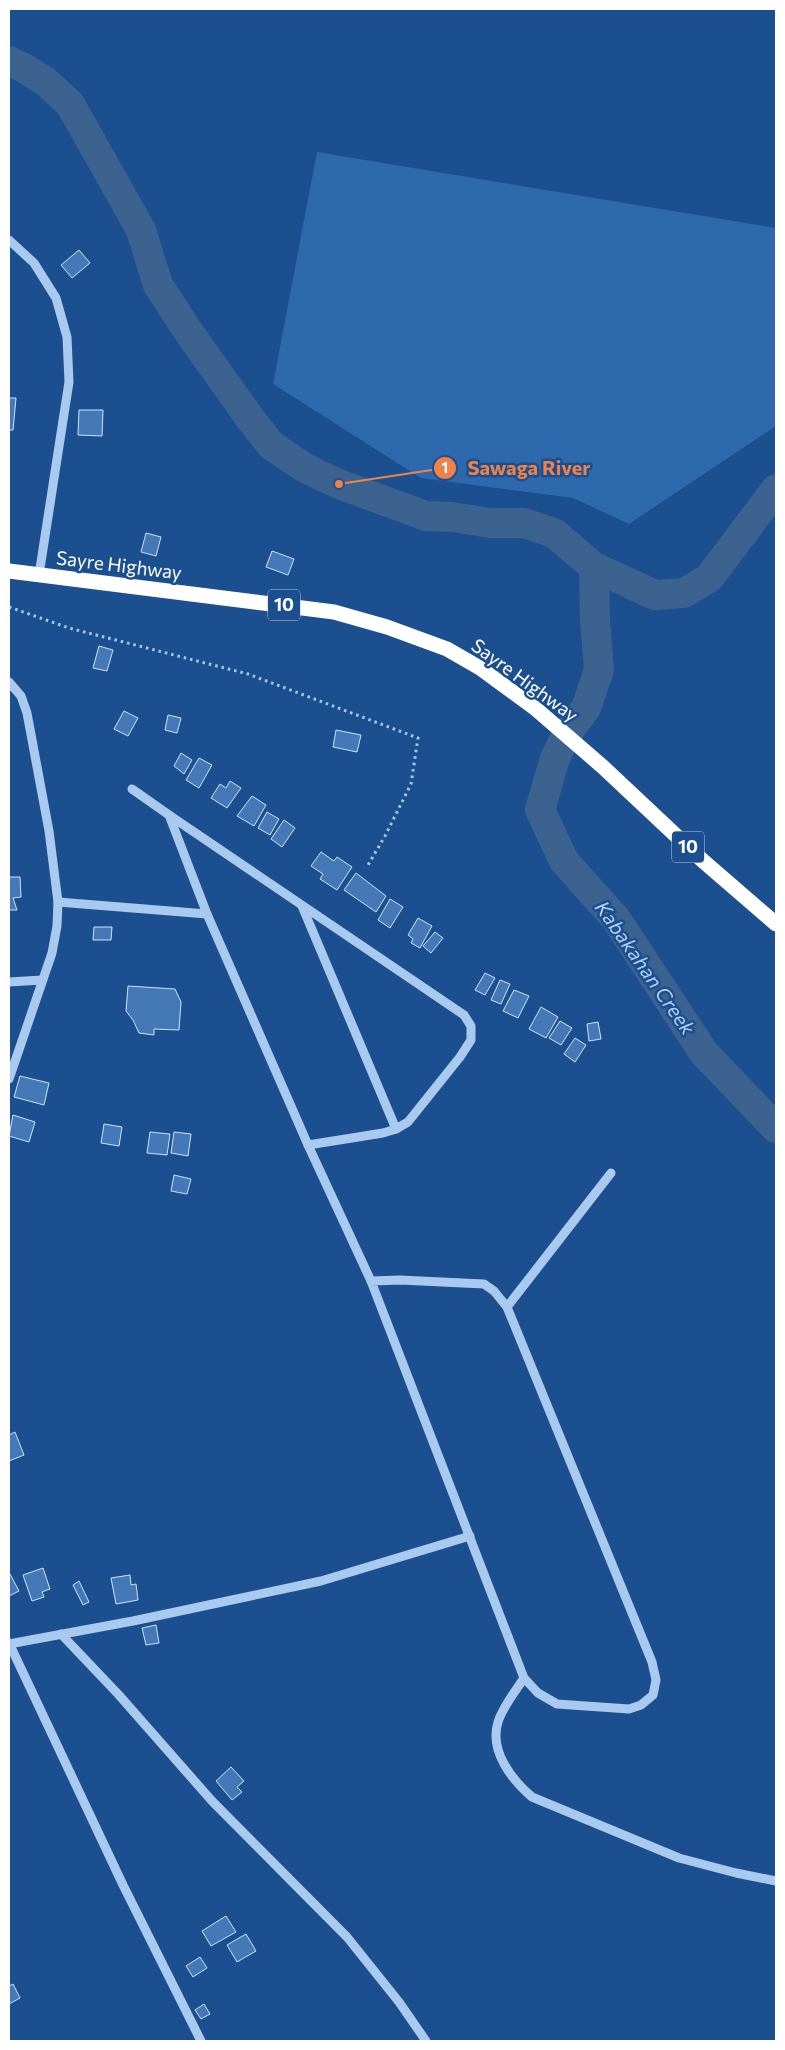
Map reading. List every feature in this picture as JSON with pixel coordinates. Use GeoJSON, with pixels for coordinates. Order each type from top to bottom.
{"type":"FeatureCollection","features":[{"type":"Feature","properties":{"kind":"highway","name":"Sayre Highway"},"geometry":{"type":"LineString","coordinates":[[9,571],[334,612],[387,627],[447,649],[480,668],[536,709],[603,767],[702,860],[776,924]]}},
{"type":"Feature","properties":{"kind":"street"},"geometry":{"type":"LineString","coordinates":[[9,240],[34,263],[56,298],[68,337],[68,382],[39,575]]}},
{"type":"Feature","properties":{"kind":"street"},"geometry":{"type":"LineString","coordinates":[[9,682],[21,696],[27,713],[49,832],[58,902],[57,926],[52,953],[9,1079]]}},
{"type":"Feature","properties":{"kind":"street"},"geometry":{"type":"LineString","coordinates":[[132,789],[464,1014],[471,1026],[471,1040],[460,1057],[408,1122],[396,1129],[383,1133],[308,1145]]}},
{"type":"Feature","properties":{"kind":"street"},"geometry":{"type":"LineString","coordinates":[[169,815],[207,914],[308,1145],[371,1281],[524,1678],[538,1693],[557,1704],[629,1709],[641,1705],[653,1695],[656,1680],[652,1662],[507,1307],[494,1291],[484,1284],[400,1280],[371,1281]]}},
{"type":"Feature","properties":{"kind":"street"},"geometry":{"type":"LineString","coordinates":[[58,902],[207,914]]}},
{"type":"Feature","properties":{"kind":"street"},"geometry":{"type":"LineString","coordinates":[[302,905],[396,1129]]}},
{"type":"Feature","properties":{"kind":"street"},"geometry":{"type":"LineString","coordinates":[[9,982],[42,980]]}},
{"type":"Feature","properties":{"kind":"street"},"geometry":{"type":"LineString","coordinates":[[507,1307],[611,1173]]}},
{"type":"Feature","properties":{"kind":"street"},"geometry":{"type":"LineString","coordinates":[[201,2041],[123,1885],[9,1644],[133,1621],[321,1581],[470,1536]]}},
{"type":"Feature","properties":{"kind":"street"},"geometry":{"type":"LineString","coordinates":[[61,1634],[118,1694],[212,1801],[347,1937],[389,1989],[426,2041]]}},
{"type":"Feature","properties":{"kind":"street"},"geometry":{"type":"LineString","coordinates":[[524,1678],[507,1703],[498,1723],[498,1745],[508,1772],[519,1786],[532,1797],[679,1858],[776,1881]]}},
{"type":"Feature","properties":{"kind":"path"},"geometry":{"type":"LineString","coordinates":[[9,607],[69,628],[248,674],[418,738],[411,784],[368,865]]}},
{"type":"Feature","properties":{"kind":"shaded area"},"geometry":{"type":"Polygon","coordinates":[[[317,152],[776,228],[776,426],[629,524],[573,498],[421,478],[273,384],[317,152]]]}},
{"type":"Feature","properties":{"kind":"building"},"geometry":{"type":"Polygon","coordinates":[[[79,250],[90,263],[72,278],[61,265],[79,250]]]}},
{"type":"Feature","properties":{"kind":"building"},"geometry":{"type":"Polygon","coordinates":[[[9,398],[16,398],[13,430],[9,430],[9,398]]]}},
{"type":"Feature","properties":{"kind":"building"},"geometry":{"type":"Polygon","coordinates":[[[79,410],[103,410],[102,436],[78,435],[79,410]]]}},
{"type":"Feature","properties":{"kind":"building"},"geometry":{"type":"Polygon","coordinates":[[[146,533],[161,537],[156,556],[141,552],[146,533]]]}},
{"type":"Feature","properties":{"kind":"building"},"geometry":{"type":"Polygon","coordinates":[[[272,551],[294,559],[288,575],[266,567],[272,551]]]}},
{"type":"Feature","properties":{"kind":"building"},"geometry":{"type":"Polygon","coordinates":[[[99,646],[113,650],[107,671],[93,668],[99,646]]]}},
{"type":"Feature","properties":{"kind":"building"},"geometry":{"type":"Polygon","coordinates":[[[124,711],[138,718],[128,736],[114,729],[124,711]]]}},
{"type":"Feature","properties":{"kind":"building"},"geometry":{"type":"Polygon","coordinates":[[[168,715],[181,718],[177,733],[165,730],[168,715]]]}},
{"type":"Feature","properties":{"kind":"building"},"geometry":{"type":"Polygon","coordinates":[[[336,730],[361,735],[357,752],[333,747],[336,730]]]}},
{"type":"Feature","properties":{"kind":"building"},"geometry":{"type":"Polygon","coordinates":[[[181,753],[192,760],[184,774],[174,766],[181,753]]]}},
{"type":"Feature","properties":{"kind":"building"},"geometry":{"type":"Polygon","coordinates":[[[199,758],[212,765],[199,788],[186,780],[199,758]]]}},
{"type":"Feature","properties":{"kind":"building"},"geometry":{"type":"Polygon","coordinates":[[[230,781],[241,788],[227,808],[211,798],[220,784],[226,788],[230,781]]]}},
{"type":"Feature","properties":{"kind":"building"},"geometry":{"type":"Polygon","coordinates":[[[252,796],[266,805],[254,826],[237,816],[252,796]]]}},
{"type":"Feature","properties":{"kind":"building"},"geometry":{"type":"Polygon","coordinates":[[[267,812],[279,819],[270,835],[258,828],[267,812]]]}},
{"type":"Feature","properties":{"kind":"building"},"geometry":{"type":"Polygon","coordinates":[[[284,820],[295,828],[282,847],[271,839],[284,820]]]}},
{"type":"Feature","properties":{"kind":"building"},"geometry":{"type":"Polygon","coordinates":[[[321,852],[334,861],[337,857],[352,867],[337,890],[320,879],[323,874],[311,866],[321,852]]]}},
{"type":"Feature","properties":{"kind":"building"},"geometry":{"type":"Polygon","coordinates":[[[356,873],[386,896],[376,912],[344,890],[356,873]]]}},
{"type":"Feature","properties":{"kind":"building"},"geometry":{"type":"Polygon","coordinates":[[[9,877],[20,877],[21,897],[13,898],[17,910],[9,910],[9,877]]]}},
{"type":"Feature","properties":{"kind":"building"},"geometry":{"type":"Polygon","coordinates":[[[390,899],[403,907],[390,928],[378,920],[390,899]]]}},
{"type":"Feature","properties":{"kind":"building"},"geometry":{"type":"Polygon","coordinates":[[[418,918],[432,926],[420,948],[411,943],[413,939],[408,935],[418,918]]]}},
{"type":"Feature","properties":{"kind":"building"},"geometry":{"type":"Polygon","coordinates":[[[94,927],[112,927],[111,940],[93,940],[94,927]]]}},
{"type":"Feature","properties":{"kind":"building"},"geometry":{"type":"Polygon","coordinates":[[[435,932],[443,938],[431,953],[423,946],[435,932]]]}},
{"type":"Feature","properties":{"kind":"building"},"geometry":{"type":"Polygon","coordinates":[[[485,973],[495,978],[485,995],[475,990],[485,973]]]}},
{"type":"Feature","properties":{"kind":"building"},"geometry":{"type":"Polygon","coordinates":[[[500,980],[510,984],[501,1004],[491,1000],[500,980]]]}},
{"type":"Feature","properties":{"kind":"building"},"geometry":{"type":"Polygon","coordinates":[[[128,986],[175,989],[181,1002],[179,1030],[154,1029],[154,1035],[139,1033],[126,1011],[128,986]]]}},
{"type":"Feature","properties":{"kind":"building"},"geometry":{"type":"Polygon","coordinates":[[[514,990],[529,996],[518,1018],[503,1011],[514,990]]]}},
{"type":"Feature","properties":{"kind":"building"},"geometry":{"type":"Polygon","coordinates":[[[541,1007],[558,1017],[546,1038],[529,1029],[541,1007]]]}},
{"type":"Feature","properties":{"kind":"building"},"geometry":{"type":"Polygon","coordinates":[[[560,1021],[572,1028],[561,1045],[549,1038],[560,1021]]]}},
{"type":"Feature","properties":{"kind":"building"},"geometry":{"type":"Polygon","coordinates":[[[598,1022],[601,1039],[589,1041],[587,1024],[598,1022]]]}},
{"type":"Feature","properties":{"kind":"building"},"geometry":{"type":"Polygon","coordinates":[[[575,1038],[586,1045],[575,1062],[564,1054],[575,1038]]]}},
{"type":"Feature","properties":{"kind":"building"},"geometry":{"type":"Polygon","coordinates":[[[20,1076],[49,1083],[44,1105],[14,1097],[20,1076]]]}},
{"type":"Feature","properties":{"kind":"building"},"geometry":{"type":"Polygon","coordinates":[[[13,1115],[35,1122],[29,1142],[9,1136],[13,1115]]]}},
{"type":"Feature","properties":{"kind":"building"},"geometry":{"type":"Polygon","coordinates":[[[104,1124],[122,1127],[119,1146],[101,1143],[104,1124]]]}},
{"type":"Feature","properties":{"kind":"building"},"geometry":{"type":"Polygon","coordinates":[[[150,1132],[170,1134],[167,1155],[147,1153],[150,1132]]]}},
{"type":"Feature","properties":{"kind":"building"},"geometry":{"type":"Polygon","coordinates":[[[174,1132],[191,1134],[188,1156],[171,1153],[174,1132]]]}},
{"type":"Feature","properties":{"kind":"building"},"geometry":{"type":"Polygon","coordinates":[[[174,1175],[191,1179],[187,1194],[171,1191],[174,1175]]]}},
{"type":"Feature","properties":{"kind":"building"},"geometry":{"type":"Polygon","coordinates":[[[15,1432],[24,1455],[9,1461],[9,1435],[15,1432]]]}},
{"type":"Feature","properties":{"kind":"building"},"geometry":{"type":"Polygon","coordinates":[[[43,1568],[50,1589],[42,1592],[44,1597],[32,1601],[23,1575],[43,1568]]]}},
{"type":"Feature","properties":{"kind":"building"},"geometry":{"type":"Polygon","coordinates":[[[9,1574],[19,1591],[9,1596],[9,1574]]]}},
{"type":"Feature","properties":{"kind":"building"},"geometry":{"type":"Polygon","coordinates":[[[130,1575],[131,1585],[136,1584],[138,1600],[116,1604],[111,1578],[130,1575]]]}},
{"type":"Feature","properties":{"kind":"building"},"geometry":{"type":"Polygon","coordinates":[[[79,1581],[89,1602],[83,1605],[73,1585],[79,1581]]]}},
{"type":"Feature","properties":{"kind":"building"},"geometry":{"type":"Polygon","coordinates":[[[156,1625],[159,1643],[146,1645],[142,1628],[156,1625]]]}},
{"type":"Feature","properties":{"kind":"building"},"geometry":{"type":"Polygon","coordinates":[[[231,1767],[244,1781],[237,1787],[242,1792],[232,1800],[216,1781],[231,1767]]]}},
{"type":"Feature","properties":{"kind":"building"},"geometry":{"type":"Polygon","coordinates":[[[226,1916],[236,1932],[211,1946],[202,1931],[226,1916]]]}},
{"type":"Feature","properties":{"kind":"building"},"geometry":{"type":"Polygon","coordinates":[[[246,1934],[256,1951],[237,1962],[227,1945],[246,1934]]]}},
{"type":"Feature","properties":{"kind":"building"},"geometry":{"type":"Polygon","coordinates":[[[200,1957],[207,1968],[193,1977],[186,1966],[200,1957]]]}},
{"type":"Feature","properties":{"kind":"building"},"geometry":{"type":"Polygon","coordinates":[[[13,1984],[20,1998],[9,2004],[9,1986],[13,1984]]]}},
{"type":"Feature","properties":{"kind":"building"},"geometry":{"type":"Polygon","coordinates":[[[204,2004],[210,2014],[201,2019],[195,2010],[204,2004]]]}},
{"type":"Feature","properties":{"kind":"waterway"},"geometry":{"type":"LineString","coordinates":[[9,61],[46,82],[70,104],[141,230],[158,285],[190,334],[271,445],[305,468],[339,484],[426,516],[452,517],[490,523],[524,523],[554,533],[594,567],[655,595],[684,593],[709,578],[776,489]]}},
{"type":"Feature","properties":{"kind":"waterway","name":"Kabakahan Creek"},"geometry":{"type":"LineString","coordinates":[[594,567],[595,620],[599,670],[586,708],[568,732],[555,758],[540,810],[564,861],[616,919],[704,1053],[776,1128]]}},
{"type":"Feature","properties":{"kind":"place","name":"Sawaga River"},"geometry":{"type":"Point","coordinates":[339,484]}}]}
